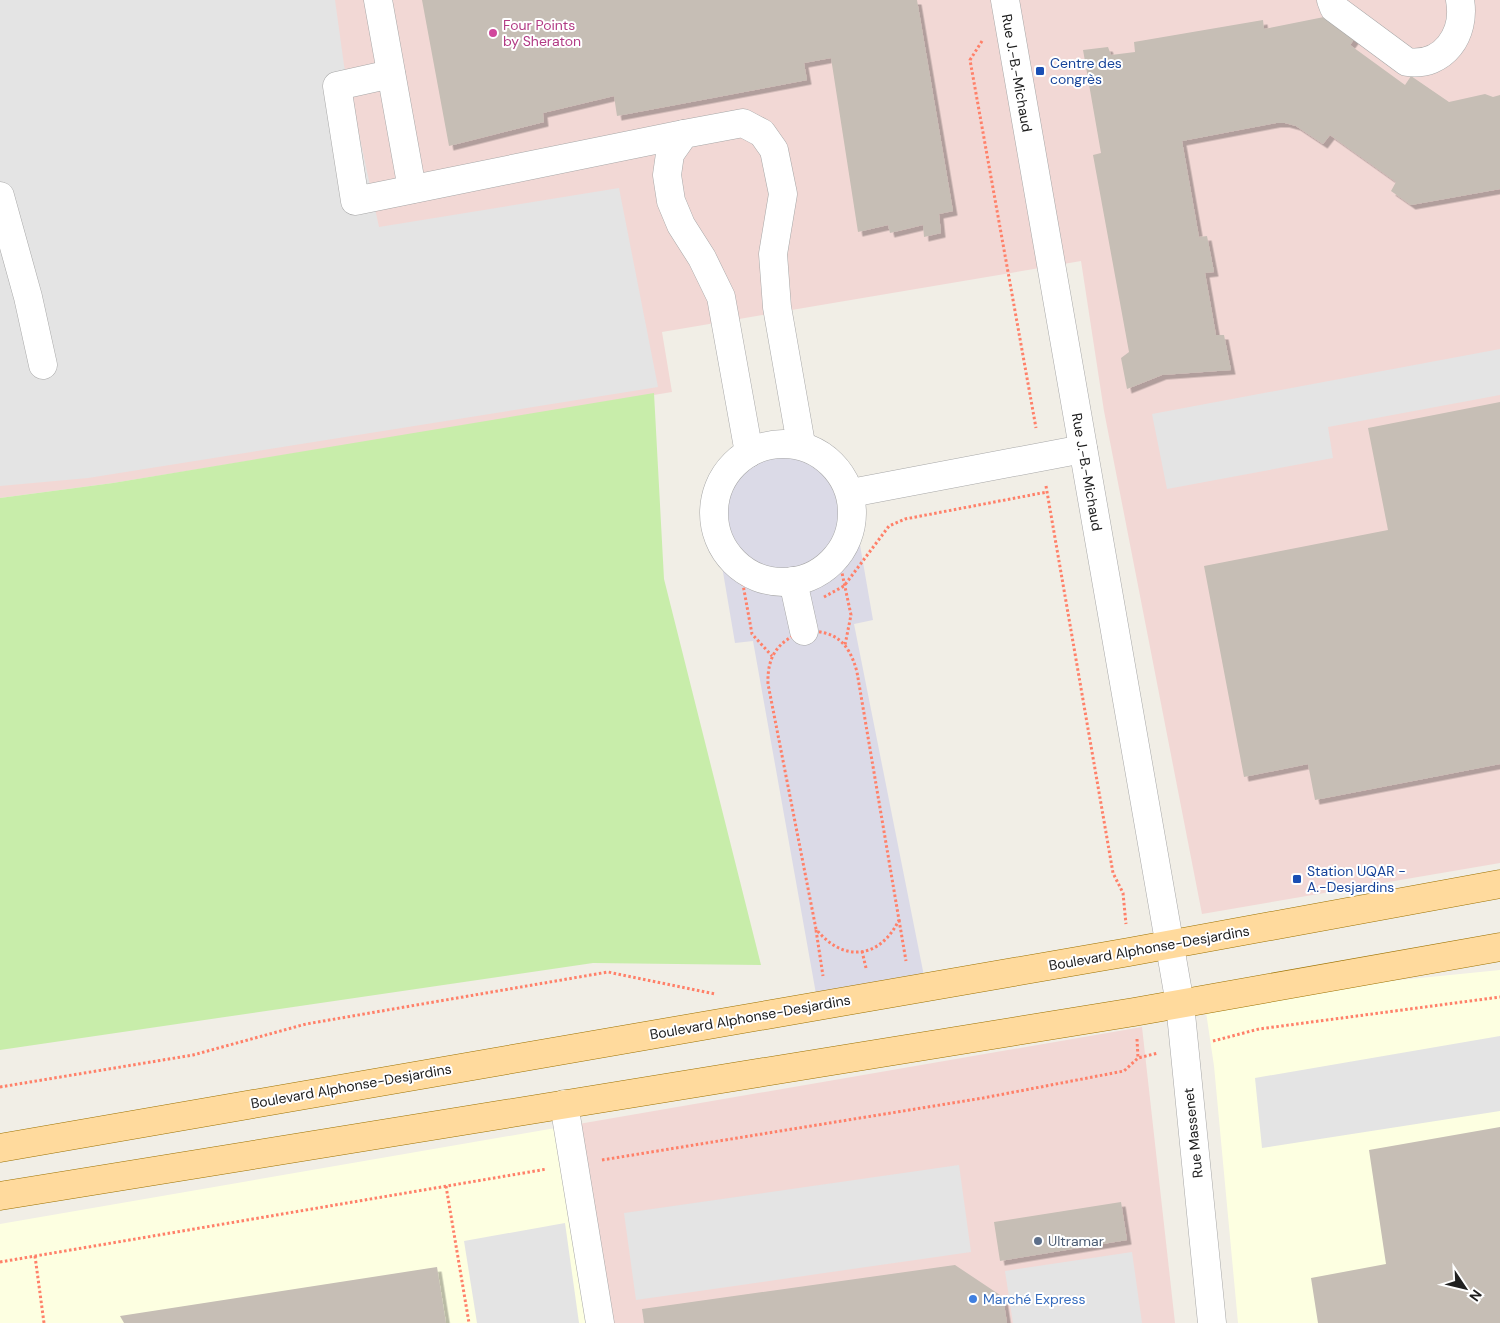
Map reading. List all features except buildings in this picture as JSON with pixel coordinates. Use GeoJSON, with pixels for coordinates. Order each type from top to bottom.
{"type":"FeatureCollection","features":[{"type":"Feature","properties":{"kind":"main road","name":"Boulevard Alphonse-Desjardins"},"geometry":{"type":"LineString","coordinates":[[0,1148],[1171,944],[1500,884]]}},
{"type":"Feature","properties":{"kind":"main road"},"geometry":{"type":"LineString","coordinates":[[0,1196],[1180,1004],[1500,947]]}},
{"type":"Feature","properties":{"kind":"street"},"geometry":{"type":"LineString","coordinates":[[378,0],[412,189]]}},
{"type":"Feature","properties":{"kind":"street","name":"Rue J.-B.-Michaud"},"geometry":{"type":"LineString","coordinates":[[1008,0],[1083,449],[1171,944]]}},
{"type":"Feature","properties":{"kind":"street"},"geometry":{"type":"LineString","coordinates":[[1331,0],[1334,8],[1407,62],[1415,63],[1427,61],[1443,53],[1455,40],[1461,27],[1460,0]]}},
{"type":"Feature","properties":{"kind":"street"},"geometry":{"type":"LineString","coordinates":[[391,74],[337,86],[355,201],[743,123],[762,133],[774,150],[783,194],[773,254],[777,307],[801,444]]}},
{"type":"Feature","properties":{"kind":"street"},"geometry":{"type":"LineString","coordinates":[[684,134],[670,154],[667,175],[671,201],[681,225],[702,258],[721,297],[749,453]]}},
{"type":"Feature","properties":{"kind":"street"},"geometry":{"type":"LineString","coordinates":[[0,196],[28,297],[43,365]]}},
{"type":"Feature","properties":{"kind":"street"},"geometry":{"type":"LineString","coordinates":[[776,443],[801,444],[820,454],[835,467],[851,493],[854,509],[844,547],[829,565],[810,577],[795,591],[765,581],[740,568],[727,556],[716,536],[713,513],[717,491],[728,470],[749,453],[776,443]]}},
{"type":"Feature","properties":{"kind":"street"},"geometry":{"type":"LineString","coordinates":[[851,493],[1083,449]]}},
{"type":"Feature","properties":{"kind":"street"},"geometry":{"type":"LineString","coordinates":[[795,591],[804,631]]}},
{"type":"Feature","properties":{"kind":"street","name":"Rue Massenet"},"geometry":{"type":"LineString","coordinates":[[1171,944],[1180,1004],[1212,1323]]}},
{"type":"Feature","properties":{"kind":"street"},"geometry":{"type":"LineString","coordinates":[[564,1104],[600,1323]]}},
{"type":"Feature","properties":{"kind":"path"},"geometry":{"type":"LineString","coordinates":[[795,591],[820,599],[844,586],[889,526],[906,519],[1047,492]]}},
{"type":"Feature","properties":{"kind":"path"},"geometry":{"type":"LineString","coordinates":[[838,554],[851,615],[845,645]]}},
{"type":"Feature","properties":{"kind":"path"},"geometry":{"type":"LineString","coordinates":[[740,568],[752,634],[772,656]]}},
{"type":"Feature","properties":{"kind":"path"},"geometry":{"type":"LineString","coordinates":[[828,1004],[816,929],[768,684],[768,670],[772,656],[779,644],[790,636],[804,631],[826,633],[845,645],[853,657],[912,989]]}},
{"type":"Feature","properties":{"kind":"path"},"geometry":{"type":"LineString","coordinates":[[816,929],[825,941],[838,949],[853,953],[868,951],[882,944],[892,933],[899,920]]}},
{"type":"Feature","properties":{"kind":"path"},"geometry":{"type":"LineString","coordinates":[[0,1087],[193,1055],[306,1024],[608,972],[716,994]]}},
{"type":"Feature","properties":{"kind":"path"},"geometry":{"type":"LineString","coordinates":[[1218,1040],[1259,1029],[1500,997]]}},
{"type":"Feature","properties":{"kind":"path"},"geometry":{"type":"LineString","coordinates":[[446,1186],[469,1323]]}},
{"type":"Feature","properties":{"kind":"path"},"geometry":{"type":"LineString","coordinates":[[0,1262],[35,1256],[44,1323]]}},
{"type":"Feature","properties":{"kind":"shaded area"},"geometry":{"type":"Polygon","coordinates":[[[0,0],[1500,0],[1500,863],[1202,914],[1104,411],[1081,261],[662,332],[672,392],[113,483],[0,498],[0,0]]]}},
{"type":"Feature","properties":{"kind":"shaded area"},"geometry":{"type":"Polygon","coordinates":[[[0,0],[335,0],[344,65],[379,227],[619,188],[658,387],[88,478],[0,486],[0,0]]]}},
{"type":"Feature","properties":{"kind":"shaded area"},"geometry":{"type":"Polygon","coordinates":[[[1500,349],[1500,395],[1328,427],[1333,458],[1167,489],[1152,414],[1500,349]]]}},
{"type":"Feature","properties":{"kind":"shaded area"},"geometry":{"type":"Polygon","coordinates":[[[776,443],[801,444],[820,454],[835,467],[851,493],[873,620],[854,624],[926,986],[818,1005],[753,641],[735,643],[713,513],[717,491],[727,470],[749,453],[776,443]]]}},
{"type":"Feature","properties":{"kind":"shaded area"},"geometry":{"type":"Polygon","coordinates":[[[1500,970],[1500,1323],[1238,1323],[1214,1066],[1206,1012],[1350,985],[1500,970]]]}},
{"type":"Feature","properties":{"kind":"shaded area"},"geometry":{"type":"Polygon","coordinates":[[[1142,1027],[1175,1323],[600,1323],[567,1126],[1142,1027]]]}},
{"type":"Feature","properties":{"kind":"shaded area"},"geometry":{"type":"Polygon","coordinates":[[[1500,1036],[1500,1111],[1262,1148],[1255,1078],[1500,1036]]]}},
{"type":"Feature","properties":{"kind":"shaded area"},"geometry":{"type":"Polygon","coordinates":[[[567,1126],[600,1323],[0,1323],[0,1224],[567,1126]]]}},
{"type":"Feature","properties":{"kind":"shaded area"},"geometry":{"type":"Polygon","coordinates":[[[959,1165],[971,1252],[636,1300],[624,1213],[959,1165]]]}},
{"type":"Feature","properties":{"kind":"shaded area"},"geometry":{"type":"Polygon","coordinates":[[[565,1223],[579,1323],[477,1323],[464,1241],[565,1223]]]}},
{"type":"Feature","properties":{"kind":"shaded area"},"geometry":{"type":"Polygon","coordinates":[[[1132,1252],[1142,1323],[1013,1323],[1005,1271],[1132,1252]]]}},
{"type":"Feature","properties":{"kind":"green space"},"geometry":{"type":"Polygon","coordinates":[[[654,393],[664,579],[761,965],[593,963],[0,1050],[0,498],[113,483],[654,393]]]}},
{"type":"Feature","properties":{"kind":"place","name":"Four Points by Sheraton"},"geometry":{"type":"Point","coordinates":[493,33]}},
{"type":"Feature","properties":{"kind":"place","name":"Centre des congrès"},"geometry":{"type":"Point","coordinates":[1040,71]}},
{"type":"Feature","properties":{"kind":"place","name":"Station UQAR - A.-Desjardins"},"geometry":{"type":"Point","coordinates":[1297,879]}},
{"type":"Feature","properties":{"kind":"place","name":"Ultramar"},"geometry":{"type":"Point","coordinates":[1038,1241]}},
{"type":"Feature","properties":{"kind":"place","name":"Marché Express"},"geometry":{"type":"Point","coordinates":[973,1299]}}]}
